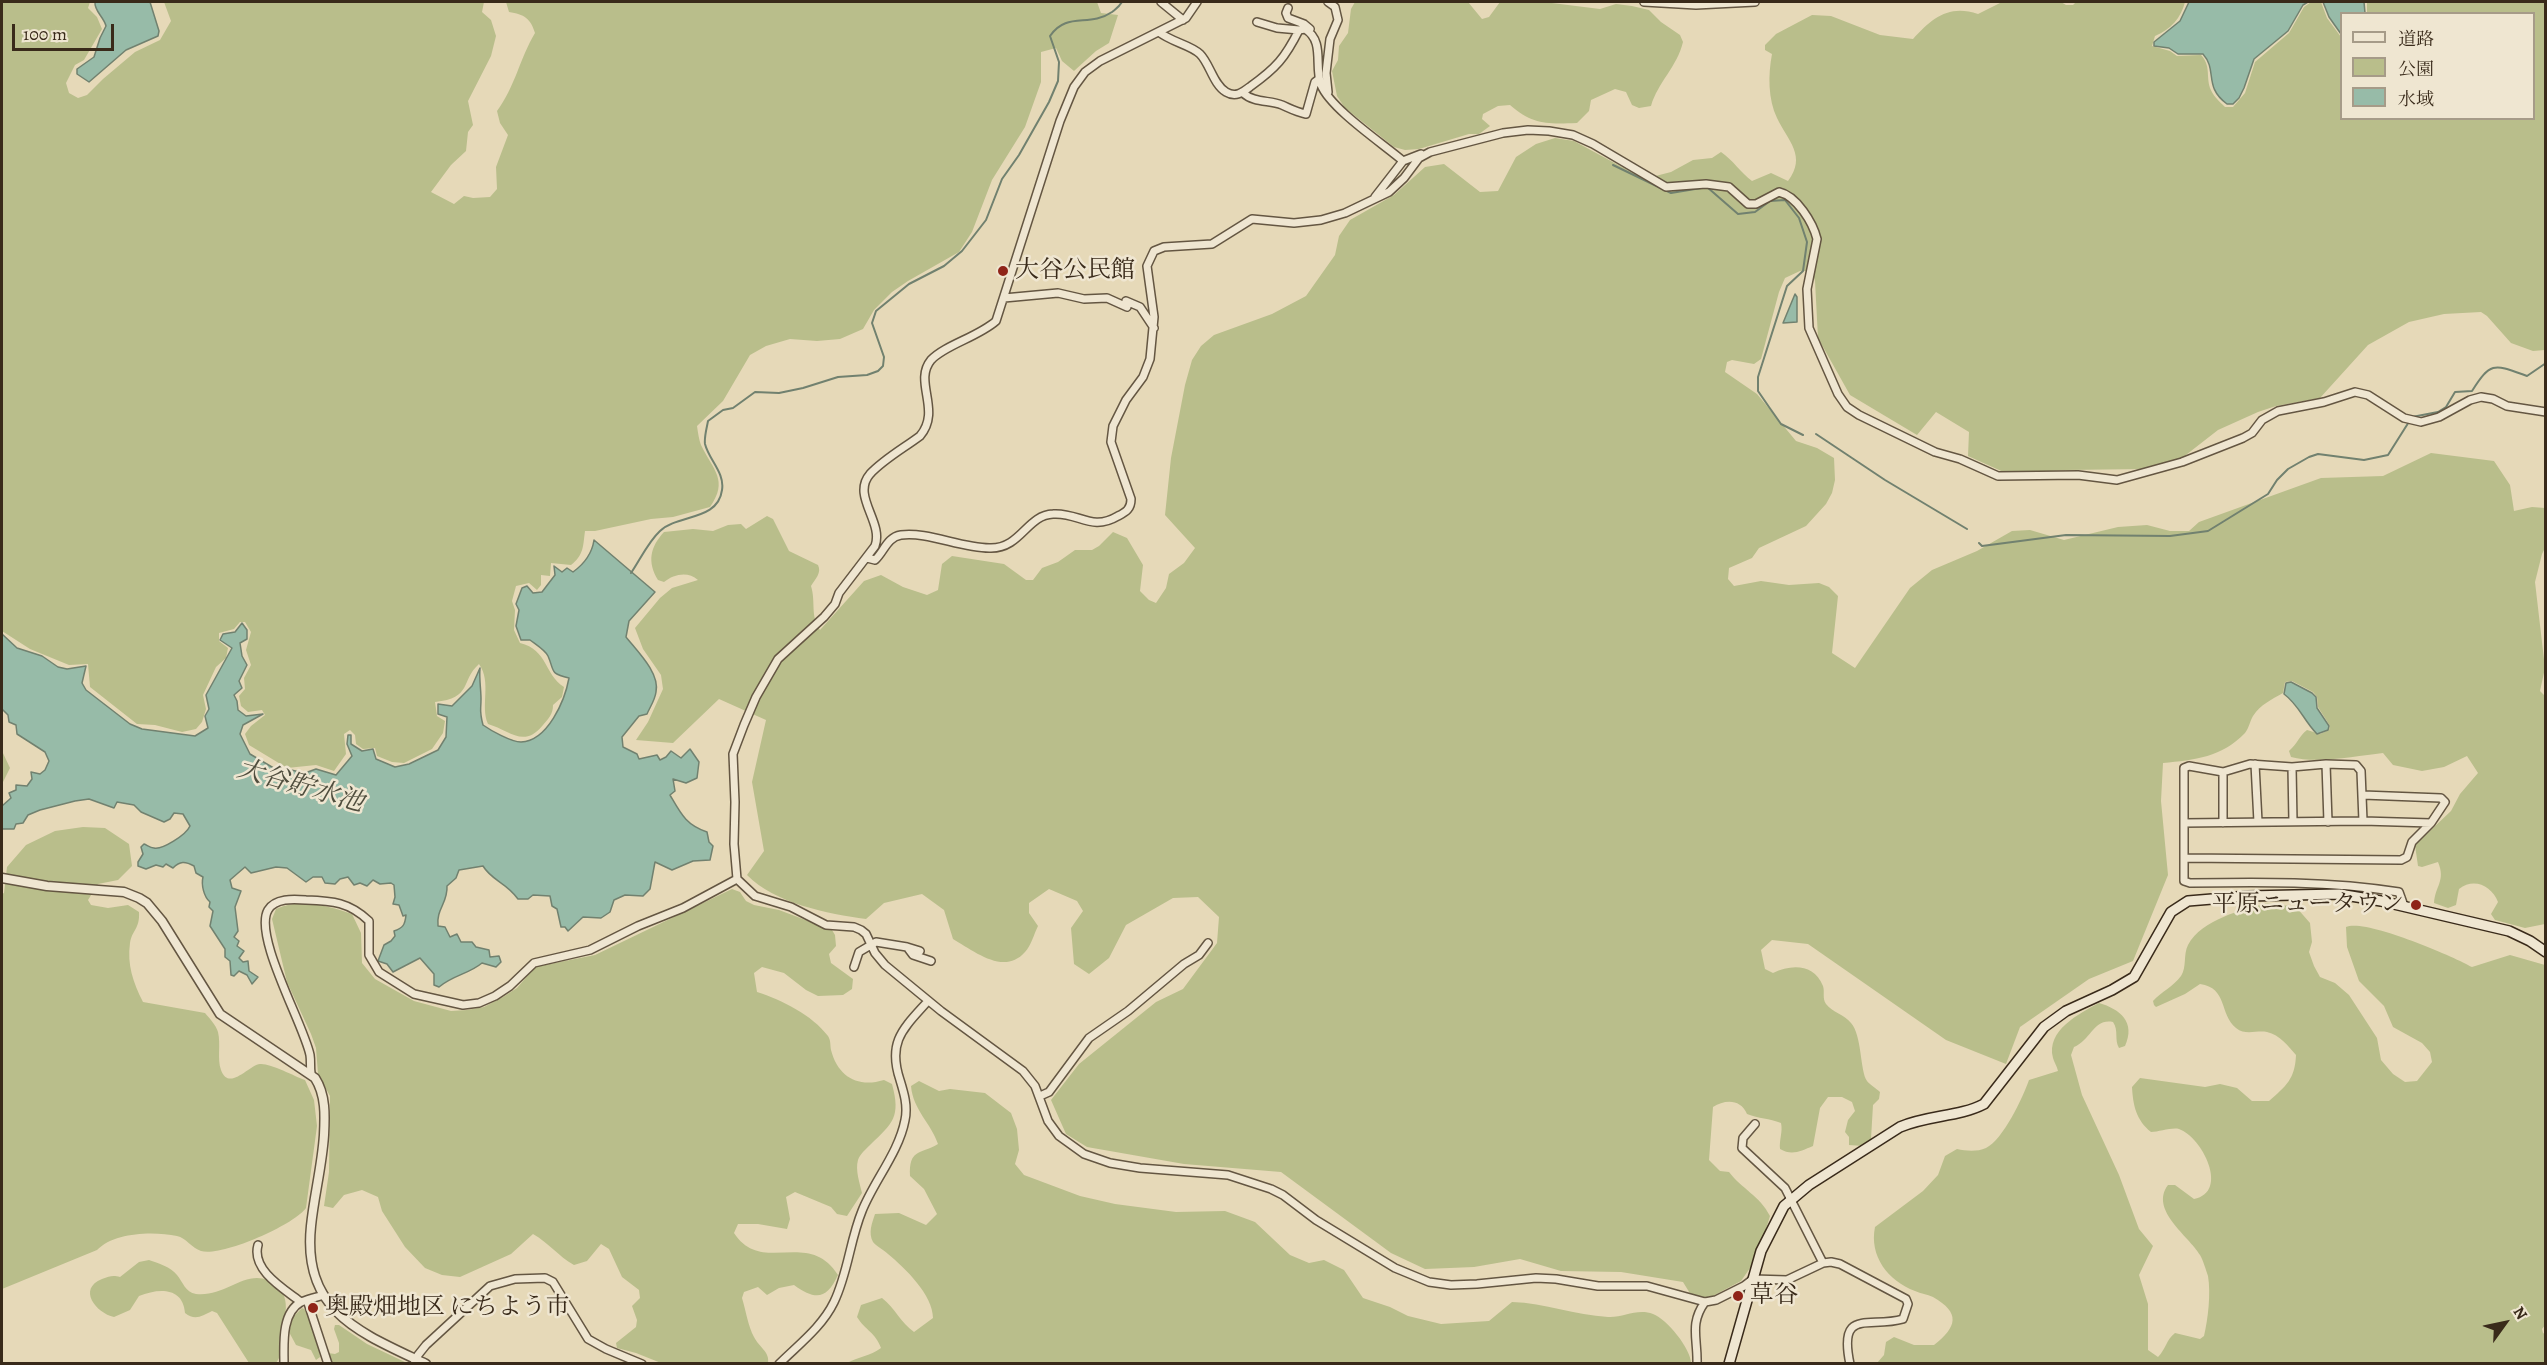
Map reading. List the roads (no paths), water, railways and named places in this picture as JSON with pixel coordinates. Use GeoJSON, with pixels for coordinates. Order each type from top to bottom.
{"type":"FeatureCollection","features":[{"type":"Feature","properties":{"kind":"main road"},"geometry":{"type":"LineString","coordinates":[[1728,1364],[1753,1279],[1772,1226],[1791,1198],[1900,1127],[1917,1120],[1972,1110],[1984,1104],[2043,1027],[2066,1011],[2134,977],[2171,912],[2188,901],[2248,896],[2339,894],[2404,906],[2509,931],[2546,952]]}},
{"type":"Feature","properties":{"kind":"street"},"geometry":{"type":"LineString","coordinates":[[1161,2],[1183,20]]}},
{"type":"Feature","properties":{"kind":"street"},"geometry":{"type":"LineString","coordinates":[[1197,2],[1191,14],[1183,20],[1100,61],[1085,72],[1074,87],[1060,121],[996,321],[988,328],[931,360],[926,372],[930,410],[926,427],[920,436],[867,479],[864,495],[878,533],[875,546],[839,593],[835,604],[824,617],[778,659],[756,697],[733,754],[734,844],[737,879],[747,890],[758,897],[791,907],[826,925],[854,927],[861,930],[866,934],[880,959],[928,1001],[1023,1071],[1040,1095],[1048,1121],[1059,1136],[1084,1154],[1110,1163],[1140,1168],[1228,1175],[1271,1189],[1283,1194],[1316,1220],[1395,1268],[1429,1282],[1460,1285],[1536,1278],[1556,1279],[1598,1286],[1647,1286],[1706,1302],[1716,1300],[1753,1279],[1787,1280],[1823,1263],[1840,1264],[1906,1299],[1908,1304],[1907,1314],[1903,1319],[1865,1322],[1853,1327],[1846,1341],[1850,1364]]}},
{"type":"Feature","properties":{"kind":"street"},"geometry":{"type":"LineString","coordinates":[[1328,2],[1335,7],[1338,20],[1330,39],[1326,73],[1330,99]]}},
{"type":"Feature","properties":{"kind":"street"},"geometry":{"type":"LineString","coordinates":[[1644,2],[1696,5],[1755,2]]}},
{"type":"Feature","properties":{"kind":"street"},"geometry":{"type":"LineString","coordinates":[[1288,8],[1286,13],[1288,18],[1304,24],[1311,30],[1317,44],[1320,79],[1330,99],[1403,161]]}},
{"type":"Feature","properties":{"kind":"street"},"geometry":{"type":"LineString","coordinates":[[1257,22],[1276,28],[1305,29],[1313,36]]}},
{"type":"Feature","properties":{"kind":"street"},"geometry":{"type":"LineString","coordinates":[[1159,32],[1173,42],[1188,46],[1200,54],[1226,92],[1233,94],[1243,93],[1278,66],[1299,30]]}},
{"type":"Feature","properties":{"kind":"street"},"geometry":{"type":"LineString","coordinates":[[1243,93],[1248,98],[1281,105],[1295,112],[1306,114],[1315,82],[1320,79]]}},
{"type":"Feature","properties":{"kind":"street"},"geometry":{"type":"LineString","coordinates":[[867,558],[875,560],[890,540],[901,535],[952,542],[969,547],[997,548],[1013,542],[1038,518],[1047,514],[1061,514],[1101,524],[1126,512],[1131,499],[1110,433],[1126,400],[1147,368],[1154,328],[1147,266],[1154,251],[1164,247],[1198,247],[1212,244],[1252,219],[1294,223],[1311,222],[1345,213],[1389,192],[1404,178],[1419,158],[1430,152],[1503,133],[1549,130],[1573,135],[1593,144],[1666,187],[1724,185],[1748,204],[1756,204],[1779,192],[1788,195],[1804,214],[1816,234],[1807,289],[1809,328],[1838,394],[1859,416],[1935,452],[1960,459],[1998,476],[2078,475],[2117,480],[2139,475],[2182,462],[2243,438],[2252,432],[2262,420],[2278,411],[2324,402],[2355,392],[2368,395],[2410,420],[2421,422],[2439,417],[2470,400],[2481,397],[2493,399],[2507,406],[2546,412]]}},
{"type":"Feature","properties":{"kind":"street"},"geometry":{"type":"LineString","coordinates":[[1373,200],[1403,161],[1425,151],[1430,152]]}},
{"type":"Feature","properties":{"kind":"street"},"geometry":{"type":"LineString","coordinates":[[1004,297],[1058,293],[1088,299],[1107,298],[1127,307],[1125,301],[1140,307],[1154,328]]}},
{"type":"Feature","properties":{"kind":"street"},"geometry":{"type":"LineString","coordinates":[[2363,821],[2363,795],[2359,766],[2326,764],[2292,767],[2250,764],[2223,772],[2189,766],[2184,768],[2186,883],[2247,882],[2386,889],[2399,891],[2404,906]]}},
{"type":"Feature","properties":{"kind":"street"},"geometry":{"type":"LineString","coordinates":[[2326,764],[2328,822]]}},
{"type":"Feature","properties":{"kind":"street"},"geometry":{"type":"LineString","coordinates":[[2256,765],[2258,822]]}},
{"type":"Feature","properties":{"kind":"street"},"geometry":{"type":"LineString","coordinates":[[2292,767],[2293,822]]}},
{"type":"Feature","properties":{"kind":"street"},"geometry":{"type":"LineString","coordinates":[[2223,772],[2223,823]]}},
{"type":"Feature","properties":{"kind":"street"},"geometry":{"type":"LineString","coordinates":[[2184,858],[2401,860],[2407,857],[2412,842],[2445,805],[2441,798],[2363,795]]}},
{"type":"Feature","properties":{"kind":"street"},"geometry":{"type":"LineString","coordinates":[[2184,823],[2363,821],[2431,823]]}},
{"type":"Feature","properties":{"kind":"street"},"geometry":{"type":"LineString","coordinates":[[2,878],[89,890],[124,892],[147,903],[162,921],[220,1014],[237,1028],[311,1073]]}},
{"type":"Feature","properties":{"kind":"street"},"geometry":{"type":"LineString","coordinates":[[426,1364],[415,1361],[361,1332],[340,1315],[324,1295],[313,1268],[310,1242],[323,1152],[324,1114],[321,1091],[311,1073],[310,1055],[281,985],[266,929],[266,915],[273,904],[304,900],[350,906],[369,921],[369,955],[379,972],[414,994],[463,1005],[479,1003],[495,996],[510,986],[534,963],[590,950],[638,926],[683,908],[737,879]]}},
{"type":"Feature","properties":{"kind":"street"},"geometry":{"type":"LineString","coordinates":[[854,967],[859,952],[871,944],[882,942],[920,951]]}},
{"type":"Feature","properties":{"kind":"street"},"geometry":{"type":"LineString","coordinates":[[1040,1095],[1049,1092],[1089,1038],[1128,1011],[1178,969],[1199,956],[1208,944]]}},
{"type":"Feature","properties":{"kind":"street"},"geometry":{"type":"LineString","coordinates":[[907,948],[917,957],[931,961]]}},
{"type":"Feature","properties":{"kind":"street"},"geometry":{"type":"LineString","coordinates":[[779,1364],[814,1329],[833,1304],[842,1281],[861,1211],[905,1121],[905,1097],[894,1056],[896,1044],[900,1034],[928,1001]]}},
{"type":"Feature","properties":{"kind":"street"},"geometry":{"type":"LineString","coordinates":[[1755,1124],[1743,1138],[1742,1148],[1778,1180],[1791,1198],[1823,1263]]}},
{"type":"Feature","properties":{"kind":"street"},"geometry":{"type":"LineString","coordinates":[[258,1245],[258,1255],[263,1269],[270,1278],[304,1301],[328,1364]]}},
{"type":"Feature","properties":{"kind":"street"},"geometry":{"type":"LineString","coordinates":[[415,1361],[426,1345],[490,1286],[505,1280],[545,1278],[553,1282],[584,1333],[593,1343],[642,1364]]}},
{"type":"Feature","properties":{"kind":"street"},"geometry":{"type":"LineString","coordinates":[[284,1364],[287,1323],[292,1311],[304,1301],[324,1295]]}},
{"type":"Feature","properties":{"kind":"street"},"geometry":{"type":"LineString","coordinates":[[1697,1364],[1695,1322],[1698,1311],[1706,1302]]}},
{"type":"Feature","properties":{"kind":"water"},"geometry":{"type":"Polygon","coordinates":[[[95,2],[150,2],[159,31],[158,36],[126,50],[89,82],[77,74],[77,69],[94,57],[106,26],[95,2]]]}},
{"type":"Feature","properties":{"kind":"water"},"geometry":{"type":"Polygon","coordinates":[[[2189,2],[2308,2],[2303,5],[2288,31],[2254,59],[2239,98],[2233,104],[2227,104],[2215,91],[2210,66],[2203,54],[2178,54],[2169,48],[2154,46],[2154,42],[2180,21],[2189,2]]]}},
{"type":"Feature","properties":{"kind":"water"},"geometry":{"type":"Polygon","coordinates":[[[2323,2],[2364,2],[2365,12],[2340,12],[2340,33],[2329,17],[2323,2]]]}},
{"type":"Feature","properties":{"kind":"water"},"geometry":{"type":"Polygon","coordinates":[[[1795,294],[1797,322],[1783,323],[1795,294]]]}},
{"type":"Feature","properties":{"kind":"water","name":"大谷貯水池"},"geometry":{"type":"Polygon","coordinates":[[[594,540],[655,592],[629,621],[626,637],[655,677],[654,701],[647,714],[639,716],[622,737],[623,747],[637,754],[639,759],[657,755],[660,760],[671,751],[681,758],[690,749],[699,762],[697,778],[686,783],[673,779],[675,791],[670,795],[689,822],[707,832],[709,842],[713,846],[710,860],[693,861],[672,870],[655,862],[650,889],[643,896],[625,895],[614,900],[610,912],[601,918],[583,917],[568,931],[565,927],[561,927],[557,909],[552,906],[550,896],[533,895],[528,899],[518,899],[483,866],[459,870],[456,878],[447,886],[438,926],[445,927],[450,937],[457,934],[461,942],[472,942],[476,947],[489,950],[490,957],[499,956],[501,962],[496,967],[482,963],[439,987],[434,985],[434,974],[420,958],[393,972],[387,964],[378,961],[384,945],[391,941],[395,936],[394,931],[403,926],[406,918],[399,905],[393,904],[394,885],[391,883],[380,884],[373,880],[367,886],[360,883],[354,885],[348,877],[340,879],[335,884],[325,883],[322,877],[313,877],[306,882],[287,868],[276,867],[251,873],[245,867],[230,880],[232,888],[241,891],[235,907],[238,931],[234,937],[239,941],[237,946],[244,951],[239,958],[243,962],[248,961],[249,971],[258,977],[252,984],[247,975],[239,971],[234,976],[231,975],[230,961],[225,957],[225,949],[210,926],[213,911],[209,907],[210,902],[204,891],[203,877],[196,873],[194,866],[183,862],[173,868],[166,864],[163,867],[156,865],[146,869],[138,866],[143,854],[141,847],[144,844],[153,848],[162,847],[188,830],[190,826],[183,814],[174,813],[164,822],[141,812],[134,805],[117,802],[114,808],[89,799],[40,810],[28,815],[23,823],[16,824],[14,829],[2,829],[2,806],[11,798],[9,793],[16,790],[16,785],[27,786],[32,779],[31,772],[40,774],[45,770],[49,761],[45,752],[17,734],[16,725],[9,722],[8,715],[2,709],[2,634],[17,648],[42,656],[58,667],[67,669],[86,666],[82,683],[86,690],[130,724],[142,729],[195,736],[208,728],[205,716],[209,709],[206,695],[232,648],[220,640],[223,634],[235,632],[242,623],[247,630],[247,639],[240,643],[242,656],[247,665],[239,681],[242,688],[234,695],[238,710],[246,716],[263,714],[243,725],[240,734],[250,754],[282,773],[291,770],[305,773],[316,769],[336,775],[352,756],[347,744],[348,735],[351,735],[351,744],[362,751],[373,749],[376,759],[395,767],[409,764],[438,750],[446,737],[447,717],[438,714],[438,704],[452,706],[472,686],[480,668],[483,725],[506,738],[521,742],[531,740],[547,727],[564,697],[569,678],[555,673],[548,656],[540,647],[530,640],[521,640],[516,626],[519,610],[516,604],[522,588],[527,586],[533,593],[542,592],[555,575],[554,566],[562,572],[567,568],[573,572],[577,569],[589,554],[594,540]]]}},
{"type":"Feature","properties":{"kind":"water"},"geometry":{"type":"Polygon","coordinates":[[[2291,682],[2316,697],[2317,708],[2329,726],[2328,730],[2317,734],[2294,703],[2284,694],[2286,683],[2291,682]]]}},
{"type":"Feature","properties":{"kind":"waterway"},"geometry":{"type":"LineString","coordinates":[[631,573],[660,531],[705,512],[719,500],[722,490],[721,478],[705,444],[708,421],[723,410],[733,408],[755,392],[779,393],[838,377],[867,375],[878,371],[883,366],[884,357],[872,323],[876,311],[909,284],[944,266],[962,251],[986,220],[1002,179],[1019,155],[1049,102],[1058,81],[1059,62],[1050,36],[1064,24],[1103,17],[1122,2]]}},
{"type":"Feature","properties":{"kind":"waterway"},"geometry":{"type":"LineString","coordinates":[[1613,165],[1671,193],[1707,187],[1738,214],[1755,212],[1770,201],[1785,200],[1799,218],[1807,242],[1803,271],[1787,286],[1758,377],[1758,391],[1781,424],[1803,435]]}},
{"type":"Feature","properties":{"kind":"waterway"},"geometry":{"type":"LineString","coordinates":[[1979,543],[1982,546],[2066,535],[2170,536],[2208,531],[2268,494],[2288,469],[2309,457],[2318,454],[2364,460],[2388,455],[2412,417],[2438,412],[2446,407],[2455,392],[2472,391],[2489,370],[2507,369],[2527,376],[2546,363]]}},
{"type":"Feature","properties":{"kind":"waterway"},"geometry":{"type":"LineString","coordinates":[[1816,434],[1885,480],[1967,529]]}},
{"type":"Feature","properties":{"kind":"place","name":"大谷公民館"},"geometry":{"type":"Point","coordinates":[1003,271]}},
{"type":"Feature","properties":{"kind":"place","name":"平原ニュータウン"},"geometry":{"type":"Point","coordinates":[2416,905]}},
{"type":"Feature","properties":{"kind":"place","name":"草谷"},"geometry":{"type":"Point","coordinates":[1738,1296]}},
{"type":"Feature","properties":{"kind":"place","name":"奥殿畑地区 にちよう市"},"geometry":{"type":"Point","coordinates":[313,1308]}}]}
